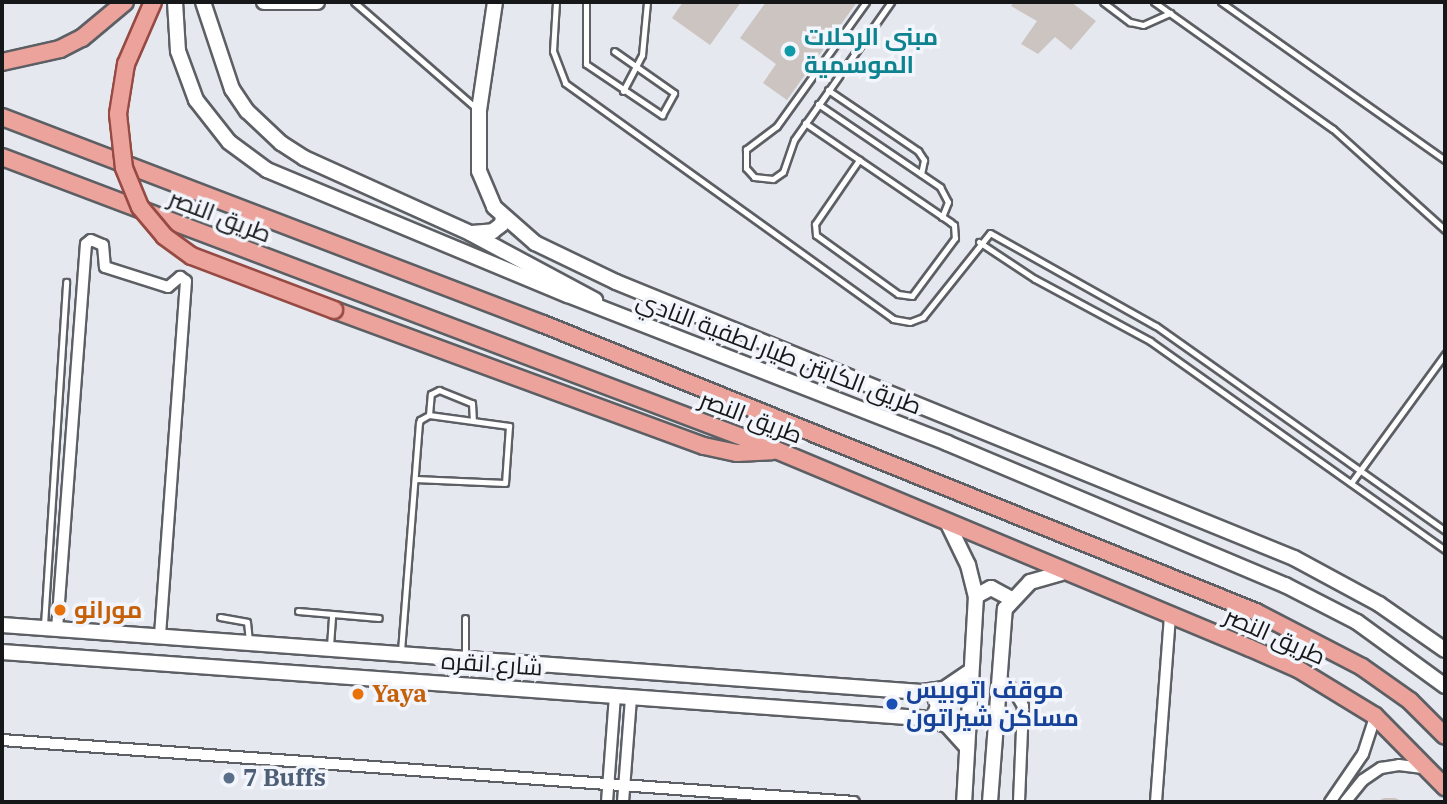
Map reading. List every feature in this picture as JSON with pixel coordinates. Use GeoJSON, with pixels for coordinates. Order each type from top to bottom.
{"type":"FeatureCollection","features":[{"type":"Feature","properties":{"kind":"main road"},"geometry":{"type":"LineString","coordinates":[[2,62],[60,49],[82,38],[125,2]]}},
{"type":"Feature","properties":{"kind":"main road"},"geometry":{"type":"LineString","coordinates":[[153,2],[133,43],[120,96],[118,140],[136,200],[164,236],[192,256],[704,446],[737,453],[776,450]]}},
{"type":"Feature","properties":{"kind":"main road","name":"طريق الكابتن طيار لطفية النادي"},"geometry":{"type":"LineString","coordinates":[[175,2],[178,51],[186,80],[217,130],[267,170],[340,203],[947,443],[1285,585],[1357,622],[1445,686]]}},
{"type":"Feature","properties":{"kind":"main road"},"geometry":{"type":"LineString","coordinates":[[203,2],[232,89],[247,111],[281,143],[304,158],[470,233],[584,291],[603,308]]}},
{"type":"Feature","properties":{"kind":"main road"},"geometry":{"type":"LineString","coordinates":[[264,2],[317,2]]}},
{"type":"Feature","properties":{"kind":"main road","name":"طريق الكابتن طيار لطفية النادي"},"geometry":{"type":"LineString","coordinates":[[495,2],[479,110],[479,171],[483,188],[503,216],[535,243],[575,265],[1294,558],[1379,604],[1445,650]]}},
{"type":"Feature","properties":{"kind":"main road","name":"طريق النصر"},"geometry":{"type":"LineString","coordinates":[[2,117],[543,324],[1256,611],[1362,667],[1409,701],[1445,736]]}},
{"type":"Feature","properties":{"kind":"main road","name":"طريق النصر"},"geometry":{"type":"LineString","coordinates":[[2,158],[776,450],[1061,573],[1298,669],[1375,716],[1445,787]]}},
{"type":"Feature","properties":{"kind":"main road"},"geometry":{"type":"LineString","coordinates":[[470,233],[493,231],[502,224],[503,216]]}},
{"type":"Feature","properties":{"kind":"main road"},"geometry":{"type":"LineString","coordinates":[[948,524],[968,565],[976,596],[964,802]]}},
{"type":"Feature","properties":{"kind":"main road"},"geometry":{"type":"LineString","coordinates":[[990,802],[1002,619],[1010,598],[1030,582],[1061,573]]}},
{"type":"Feature","properties":{"kind":"main road"},"geometry":{"type":"LineString","coordinates":[[976,596],[996,589],[1010,598]]}},
{"type":"Feature","properties":{"kind":"main road","name":"شارع انقره"},"geometry":{"type":"LineString","coordinates":[[2,625],[933,691],[954,684],[971,671]]}},
{"type":"Feature","properties":{"kind":"main road","name":"شارع انقره"},"geometry":{"type":"LineString","coordinates":[[2,652],[933,719]]}},
{"type":"Feature","properties":{"kind":"main road"},"geometry":{"type":"LineString","coordinates":[[933,691],[938,706],[933,719],[953,729],[967,747]]}},
{"type":"Feature","properties":{"kind":"street"},"geometry":{"type":"LineString","coordinates":[[51,629],[86,244],[91,240],[103,245],[105,267],[169,288],[180,277],[186,281],[160,637]]}},
{"type":"Feature","properties":{"kind":"street"},"geometry":{"type":"LineString","coordinates":[[1156,802],[1170,617]]}},
{"type":"Feature","properties":{"kind":"street"},"geometry":{"type":"LineString","coordinates":[[998,679],[1018,694],[1024,712],[1019,802]]}},
{"type":"Feature","properties":{"kind":"street"},"geometry":{"type":"LineString","coordinates":[[607,802],[615,696]]}},
{"type":"Feature","properties":{"kind":"street"},"geometry":{"type":"LineString","coordinates":[[623,802],[631,697]]}},
{"type":"Feature","properties":{"kind":"street"},"geometry":{"type":"LineString","coordinates":[[1330,802],[1363,754],[1375,716]]}},
{"type":"Feature","properties":{"kind":"street"},"geometry":{"type":"LineString","coordinates":[[2,740],[854,802]]}},
{"type":"Feature","properties":{"kind":"street"},"geometry":{"type":"LineString","coordinates":[[1345,802],[1381,768],[1399,765],[1429,769]]}},
{"type":"Feature","properties":{"kind":"lane"},"geometry":{"type":"LineString","coordinates":[[354,2],[479,110]]}},
{"type":"Feature","properties":{"kind":"lane"},"geometry":{"type":"LineString","coordinates":[[556,2],[552,51],[565,83],[893,319],[910,322],[923,317],[979,242],[990,233],[1156,326],[1445,531]]}},
{"type":"Feature","properties":{"kind":"lane"},"geometry":{"type":"LineString","coordinates":[[586,2],[584,60],[658,116],[674,99],[674,93],[614,51]]}},
{"type":"Feature","properties":{"kind":"lane"},"geometry":{"type":"LineString","coordinates":[[623,91],[637,67],[647,2]]}},
{"type":"Feature","properties":{"kind":"lane"},"geometry":{"type":"LineString","coordinates":[[866,2],[777,126],[750,144],[744,155],[750,173],[760,179],[778,176],[805,123],[891,2]]}},
{"type":"Feature","properties":{"kind":"lane"},"geometry":{"type":"LineString","coordinates":[[1103,2],[1130,22],[1143,25],[1170,13]]}},
{"type":"Feature","properties":{"kind":"lane"},"geometry":{"type":"LineString","coordinates":[[1154,2],[1324,122],[1445,230]]}},
{"type":"Feature","properties":{"kind":"lane"},"geometry":{"type":"LineString","coordinates":[[1222,2],[1445,160]]}},
{"type":"Feature","properties":{"kind":"lane"},"geometry":{"type":"LineString","coordinates":[[828,90],[922,155],[925,165],[921,174]]}},
{"type":"Feature","properties":{"kind":"lane"},"geometry":{"type":"LineString","coordinates":[[818,104],[921,174],[947,196],[942,217]]}},
{"type":"Feature","properties":{"kind":"lane"},"geometry":{"type":"LineString","coordinates":[[855,129],[865,115]]}},
{"type":"Feature","properties":{"kind":"lane"},"geometry":{"type":"LineString","coordinates":[[805,123],[954,225],[955,239],[916,292],[907,297],[898,295],[818,239],[814,230],[859,160]]}},
{"type":"Feature","properties":{"kind":"lane"},"geometry":{"type":"LineString","coordinates":[[979,242],[1035,279],[1150,341],[1445,550]]}},
{"type":"Feature","properties":{"kind":"lane"},"geometry":{"type":"LineString","coordinates":[[51,629],[66,282]]}},
{"type":"Feature","properties":{"kind":"lane"},"geometry":{"type":"LineString","coordinates":[[1351,483],[1445,354]]}},
{"type":"Feature","properties":{"kind":"lane"},"geometry":{"type":"LineString","coordinates":[[429,415],[431,394],[439,390],[472,403],[473,419]]}},
{"type":"Feature","properties":{"kind":"lane"},"geometry":{"type":"LineString","coordinates":[[401,654],[419,423],[429,415],[503,423],[510,428],[505,482],[415,479]]}},
{"type":"Feature","properties":{"kind":"lane"},"geometry":{"type":"LineString","coordinates":[[298,611],[379,618]]}},
{"type":"Feature","properties":{"kind":"lane"},"geometry":{"type":"LineString","coordinates":[[330,649],[331,614]]}},
{"type":"Feature","properties":{"kind":"lane"},"geometry":{"type":"LineString","coordinates":[[219,617],[247,622],[249,643]]}},
{"type":"Feature","properties":{"kind":"lane"},"geometry":{"type":"LineString","coordinates":[[465,618],[465,659]]}},
{"type":"Feature","properties":{"kind":"building","name":"مبنى الرحلات الموسمية"},"geometry":{"type":"Polygon","coordinates":[[[683,2],[741,2],[710,45],[672,18],[683,2]]]}},
{"type":"Feature","properties":{"kind":"building","name":"مبنى الرحلات الموسمية"},"geometry":{"type":"Polygon","coordinates":[[[766,2],[857,2],[787,100],[763,83],[776,64],[740,38],[766,2]]]}},
{"type":"Feature","properties":{"kind":"building"},"geometry":{"type":"Polygon","coordinates":[[[1014,2],[1071,2],[1096,21],[1071,50],[1055,37],[1038,54],[1021,44],[1037,21],[1011,6],[1014,2]]]}},
{"type":"Feature","properties":{"kind":"building"},"geometry":{"type":"Polygon","coordinates":[[[1384,798],[1395,798],[1404,802],[1376,802],[1384,798]]]}},
{"type":"Feature","properties":{"kind":"place","name":"مبنى الرحلات الموسمية"},"geometry":{"type":"Point","coordinates":[790,51]}},
{"type":"Feature","properties":{"kind":"place","name":"مورانو"},"geometry":{"type":"Point","coordinates":[60,610]}},
{"type":"Feature","properties":{"kind":"place","name":"Yaya"},"geometry":{"type":"Point","coordinates":[358,694]}},
{"type":"Feature","properties":{"kind":"place","name":"موقف اتوبيس مساكن شيراتون"},"geometry":{"type":"Point","coordinates":[892,704]}},
{"type":"Feature","properties":{"kind":"place","name":"7 Buffs"},"geometry":{"type":"Point","coordinates":[229,778]}}]}
